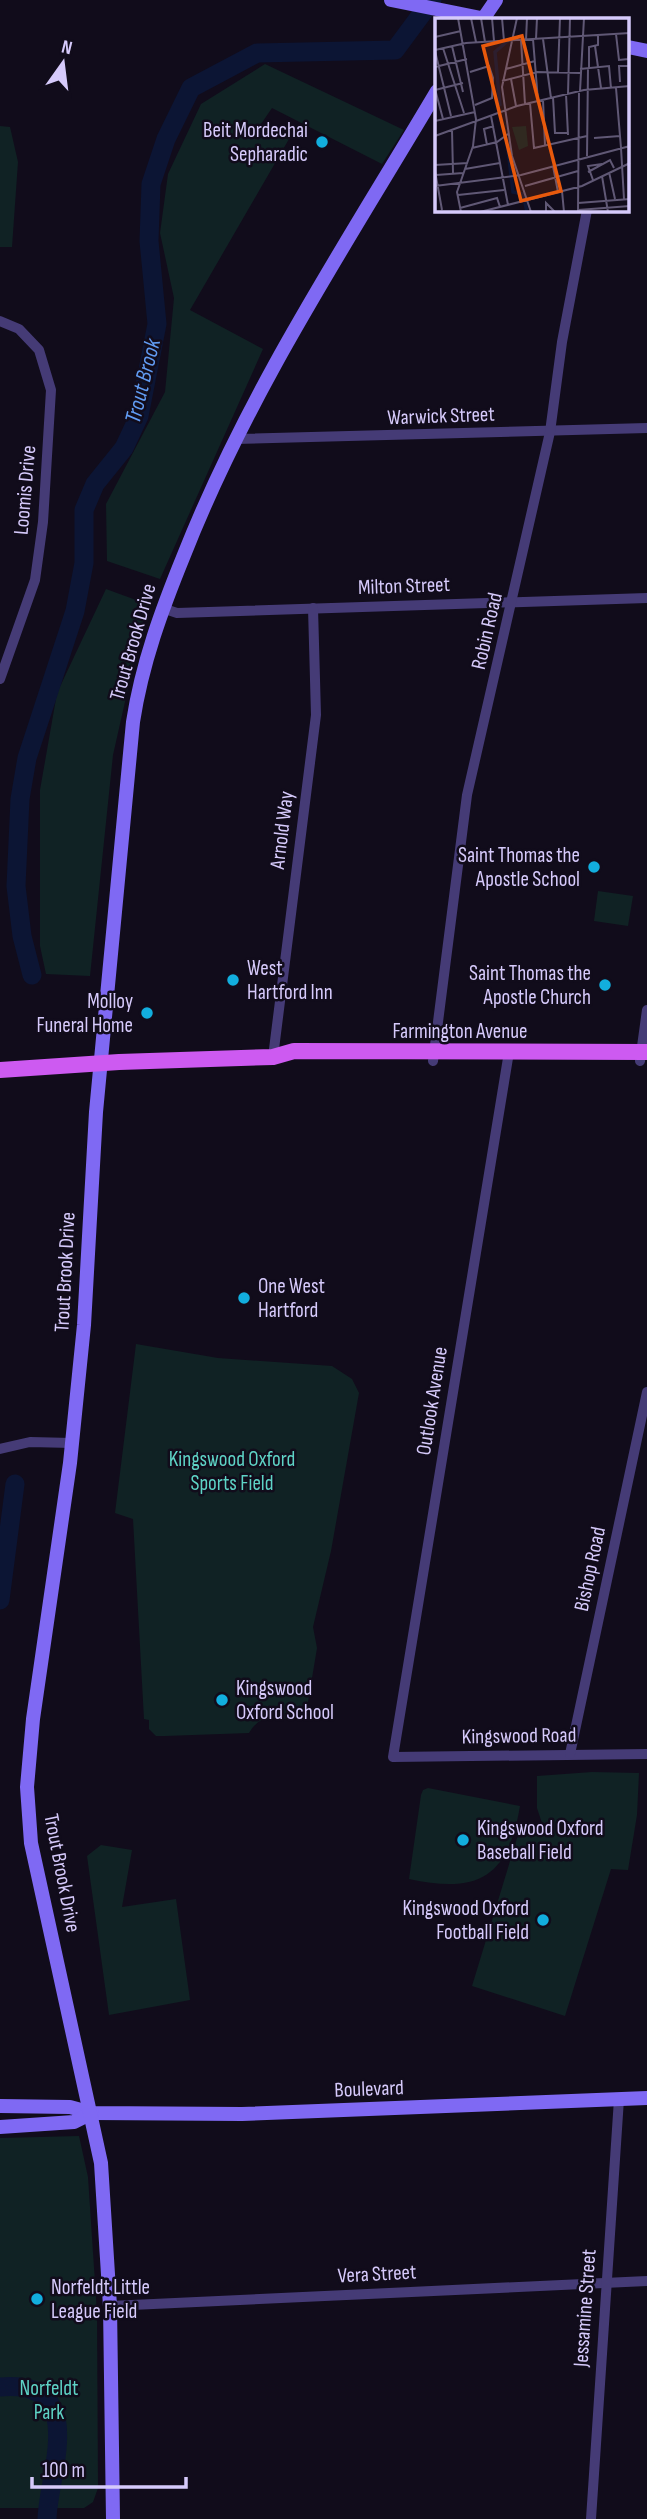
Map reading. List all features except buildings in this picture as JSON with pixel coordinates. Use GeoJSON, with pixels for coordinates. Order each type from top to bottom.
{"type":"FeatureCollection","features":[{"type":"Feature","properties":{"kind":"main road"},"geometry":{"type":"LineString","coordinates":[[391,0],[480,18]]}},
{"type":"Feature","properties":{"kind":"main road"},"geometry":{"type":"LineString","coordinates":[[485,18],[496,0]]}},
{"type":"Feature","properties":{"kind":"main road","name":"Trout Brook Drive"},"geometry":{"type":"LineString","coordinates":[[113,2519],[106,2207],[92,2113],[31,1843],[28,1814],[30,1742],[72,1443],[132,722],[141,678],[162,608],[200,513],[235,439],[323,276],[435,94]]}},
{"type":"Feature","properties":{"kind":"main road","name":"Farmington Avenue"},"geometry":{"type":"LineString","coordinates":[[0,1070],[102,1063],[273,1057],[294,1051],[434,1057],[644,1057]]}},
{"type":"Feature","properties":{"kind":"main road","name":"Boulevard"},"geometry":{"type":"LineString","coordinates":[[0,2106],[70,2107],[92,2113],[242,2114],[647,2098]]}},
{"type":"Feature","properties":{"kind":"main road","name":"Boulevard"},"geometry":{"type":"LineString","coordinates":[[0,2127],[74,2123],[92,2113]]}},
{"type":"Feature","properties":{"kind":"street","name":"Robin Road"},"geometry":{"type":"LineString","coordinates":[[434,1057],[467,796],[550,432],[562,342],[587,212]]}},
{"type":"Feature","properties":{"kind":"street","name":"Loomis Drive"},"geometry":{"type":"LineString","coordinates":[[0,321],[19,329],[39,350],[51,390],[43,522],[35,580],[0,678]]}},
{"type":"Feature","properties":{"kind":"street","name":"Warwick Street"},"geometry":{"type":"LineString","coordinates":[[235,439],[647,428]]}},
{"type":"Feature","properties":{"kind":"street","name":"Milton Street"},"geometry":{"type":"LineString","coordinates":[[162,608],[177,613],[647,598]]}},
{"type":"Feature","properties":{"kind":"street","name":"Arnold Way"},"geometry":{"type":"LineString","coordinates":[[273,1057],[316,715],[313,608]]}},
{"type":"Feature","properties":{"kind":"street"},"geometry":{"type":"LineString","coordinates":[[644,1057],[647,1010]]}},
{"type":"Feature","properties":{"kind":"street","name":"Outlook Avenue"},"geometry":{"type":"LineString","coordinates":[[393,1757],[508,1057]]}},
{"type":"Feature","properties":{"kind":"street","name":"Bishop Road"},"geometry":{"type":"LineString","coordinates":[[570,1754],[647,1392]]}},
{"type":"Feature","properties":{"kind":"street"},"geometry":{"type":"LineString","coordinates":[[0,1449],[30,1442],[72,1443]]}},
{"type":"Feature","properties":{"kind":"street","name":"Kingswood Road"},"geometry":{"type":"LineString","coordinates":[[393,1757],[647,1755]]}},
{"type":"Feature","properties":{"kind":"street","name":"Jessamine Street"},"geometry":{"type":"LineString","coordinates":[[591,2519],[619,2099]]}},
{"type":"Feature","properties":{"kind":"street","name":"Vera Street"},"geometry":{"type":"LineString","coordinates":[[110,2306],[647,2281]]}},
{"type":"Feature","properties":{"kind":"green space"},"geometry":{"type":"Polygon","coordinates":[[[265,64],[404,130],[382,164],[272,108],[261,124],[289,139],[190,310],[263,349],[160,579],[107,561],[106,504],[165,392],[174,298],[160,233],[168,174],[201,104],[265,64]]]}},
{"type":"Feature","properties":{"kind":"green space"},"geometry":{"type":"Polygon","coordinates":[[[0,126],[10,127],[18,162],[12,247],[0,247],[0,126]]]}},
{"type":"Feature","properties":{"kind":"green space"},"geometry":{"type":"Polygon","coordinates":[[[106,589],[147,604],[113,755],[90,976],[46,974],[40,946],[40,790],[57,693],[106,589]]]}},
{"type":"Feature","properties":{"kind":"green space"},"geometry":{"type":"Polygon","coordinates":[[[598,891],[633,896],[628,926],[594,921],[598,891]]]}},
{"type":"Feature","properties":{"kind":"green space","name":"Kingswood Oxford Sports Field"},"geometry":{"type":"Polygon","coordinates":[[[136,1344],[218,1358],[332,1366],[352,1379],[359,1393],[331,1551],[313,1627],[317,1648],[307,1708],[294,1709],[291,1720],[267,1718],[249,1733],[156,1736],[149,1729],[149,1720],[144,1719],[133,1519],[115,1513],[136,1344]]]}},
{"type":"Feature","properties":{"kind":"green space","name":"Kingswood Oxford Football Field"},"geometry":{"type":"Polygon","coordinates":[[[592,1772],[639,1773],[637,1815],[628,1870],[611,1869],[565,2016],[472,1986],[521,1825],[545,1832],[537,1808],[537,1776],[592,1772]]]}},
{"type":"Feature","properties":{"kind":"green space","name":"Kingswood Oxford Baseball Field"},"geometry":{"type":"Polygon","coordinates":[[[428,1788],[520,1806],[515,1830],[507,1849],[498,1864],[486,1875],[454,1884],[409,1879],[421,1795],[423,1790],[428,1788]]]}},
{"type":"Feature","properties":{"kind":"green space"},"geometry":{"type":"Polygon","coordinates":[[[101,1845],[132,1850],[122,1907],[176,1899],[190,2000],[109,2015],[87,1856],[101,1845]]]}},
{"type":"Feature","properties":{"kind":"green space","name":"Norfeldt Park"},"geometry":{"type":"Polygon","coordinates":[[[79,2136],[88,2177],[97,2313],[98,2488],[93,2502],[84,2508],[0,2508],[0,2138],[79,2136]]]}},
{"type":"Feature","properties":{"kind":"waterway","name":"Trout Brook"},"geometry":{"type":"LineString","coordinates":[[32,975],[22,936],[16,886],[20,799],[27,758],[75,611],[84,563],[84,510],[95,484],[124,448],[139,416],[157,324],[149,241],[151,184],[166,139],[191,88],[257,53],[395,50],[432,0]]}},
{"type":"Feature","properties":{"kind":"waterway","name":"Trout Brook"},"geometry":{"type":"LineString","coordinates":[[0,1600],[15,1484]]}},
{"type":"Feature","properties":{"kind":"waterway","name":"Trout Brook"},"geometry":{"type":"LineString","coordinates":[[0,2387],[28,2389],[45,2398],[55,2413],[58,2433],[47,2519]]}},
{"type":"Feature","properties":{"kind":"place","name":"Beit Mordechai Sepharadic"},"geometry":{"type":"Point","coordinates":[322,142]}},
{"type":"Feature","properties":{"kind":"place","name":"Saint Thomas the Apostle School"},"geometry":{"type":"Point","coordinates":[594,867]}},
{"type":"Feature","properties":{"kind":"place","name":"West Hartford Inn"},"geometry":{"type":"Point","coordinates":[233,980]}},
{"type":"Feature","properties":{"kind":"place","name":"Saint Thomas the Apostle Church"},"geometry":{"type":"Point","coordinates":[605,985]}},
{"type":"Feature","properties":{"kind":"place","name":"Molloy Funeral Home"},"geometry":{"type":"Point","coordinates":[147,1013]}},
{"type":"Feature","properties":{"kind":"place","name":"One West Hartford"},"geometry":{"type":"Point","coordinates":[244,1298]}},
{"type":"Feature","properties":{"kind":"place","name":"Kingswood Oxford School"},"geometry":{"type":"Point","coordinates":[222,1700]}},
{"type":"Feature","properties":{"kind":"place","name":"Kingswood Oxford Baseball Field"},"geometry":{"type":"Point","coordinates":[463,1840]}},
{"type":"Feature","properties":{"kind":"place","name":"Kingswood Oxford Football Field"},"geometry":{"type":"Point","coordinates":[543,1920]}},
{"type":"Feature","properties":{"kind":"place","name":"Norfeldt Little League Field"},"geometry":{"type":"Point","coordinates":[37,2299]}}]}
